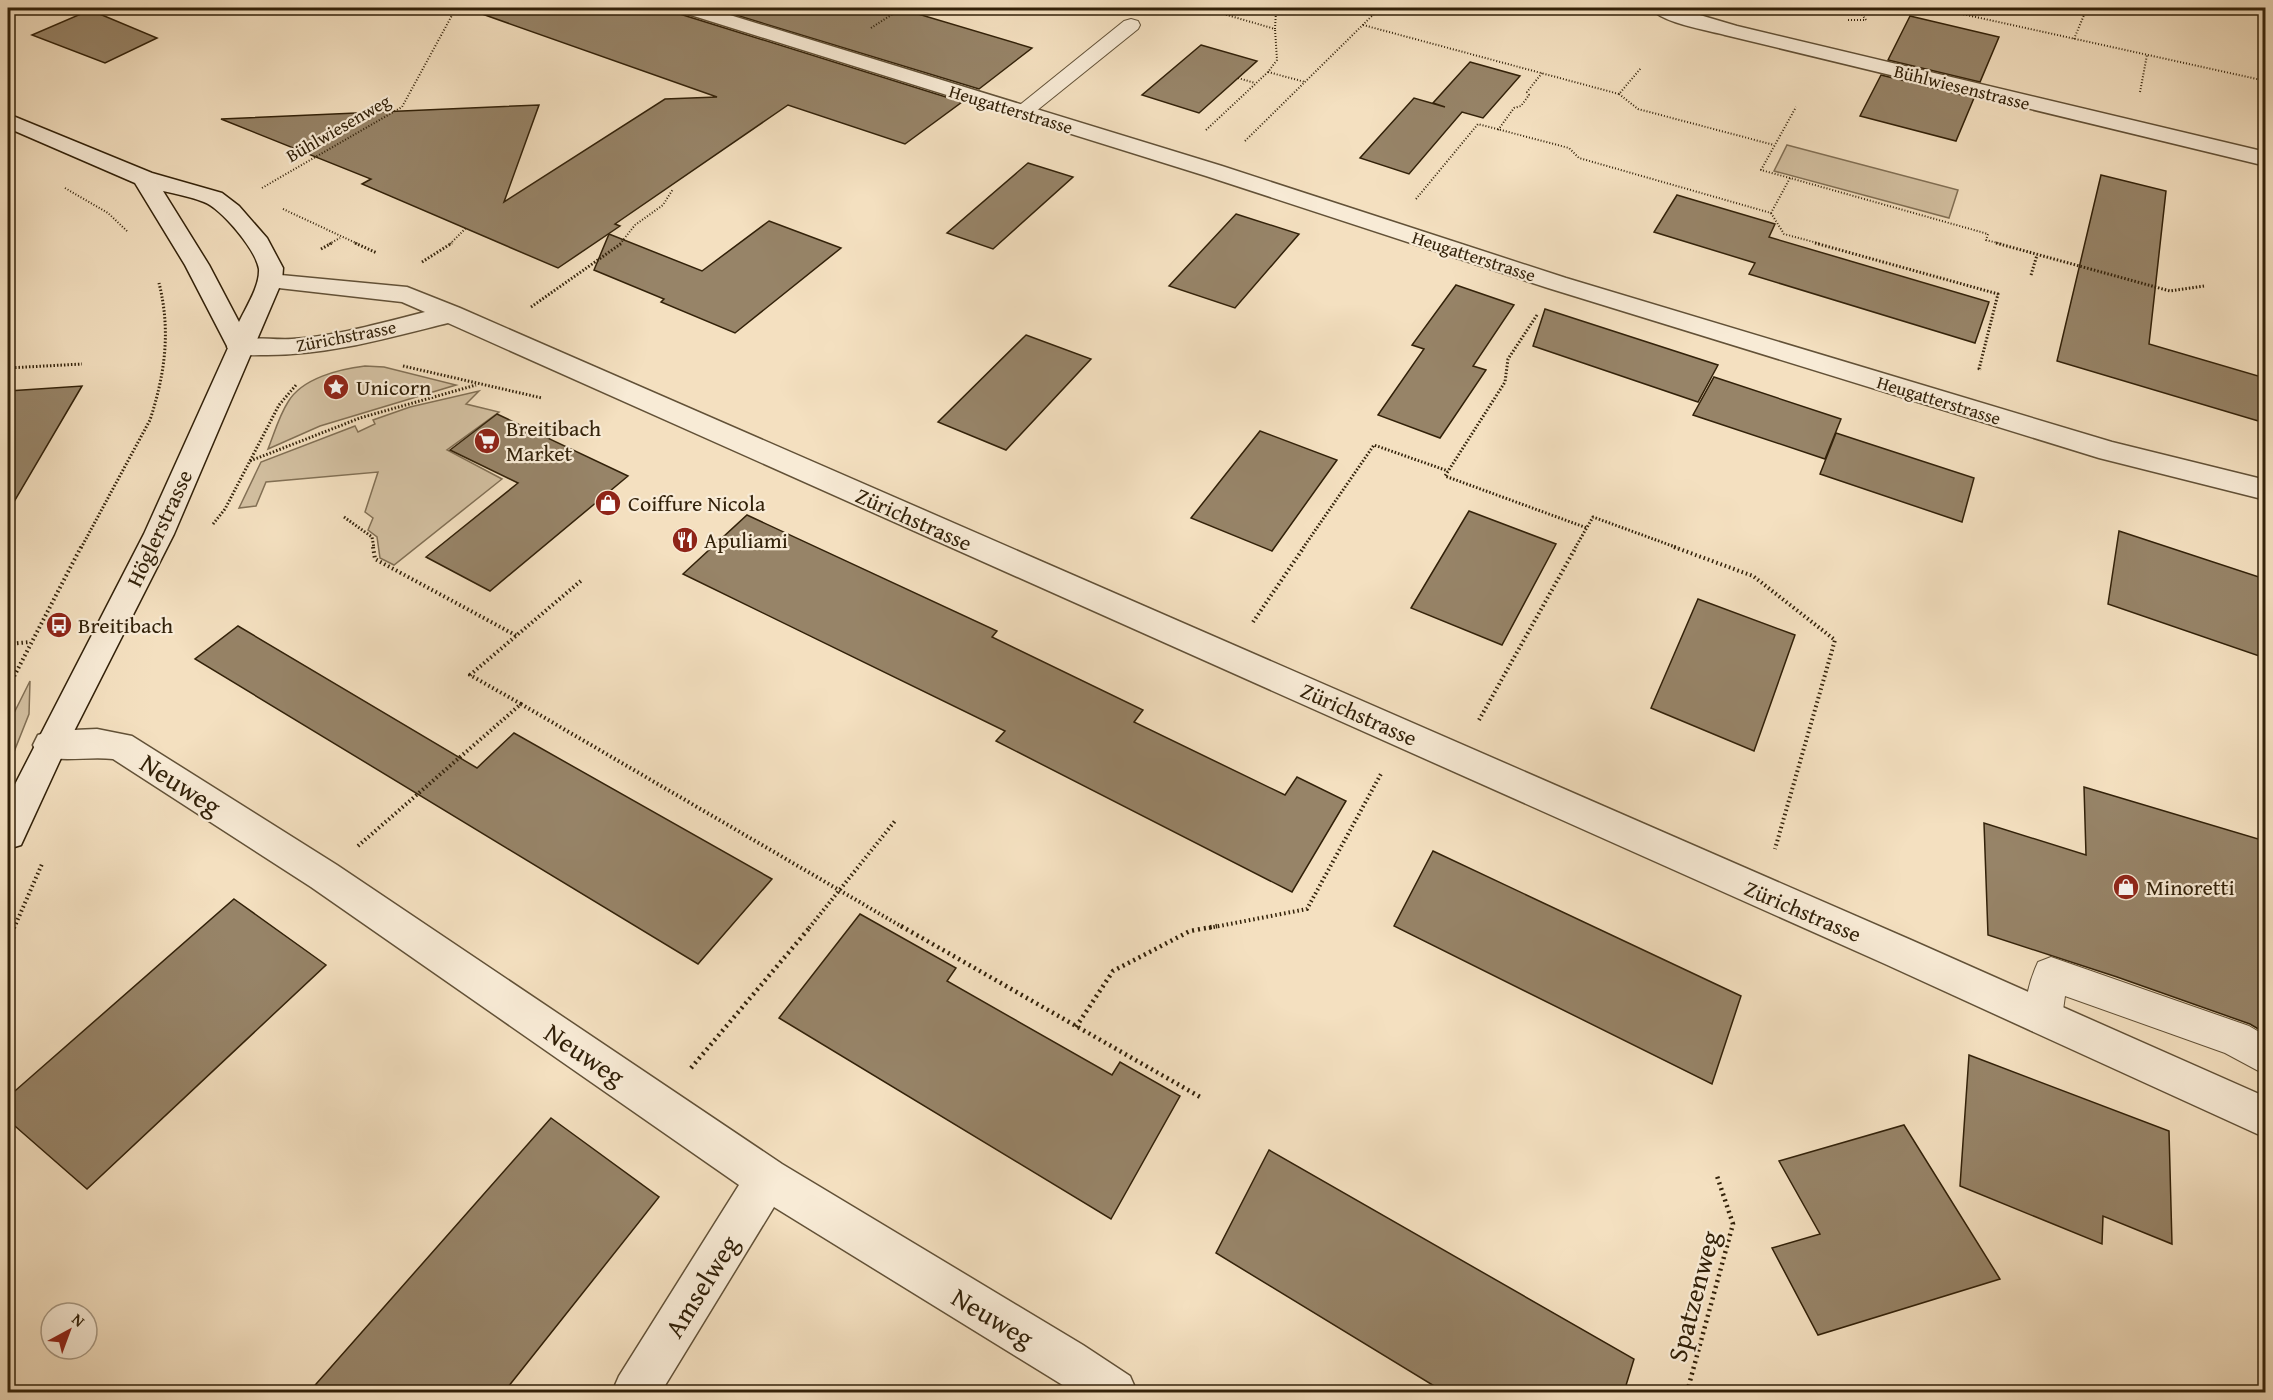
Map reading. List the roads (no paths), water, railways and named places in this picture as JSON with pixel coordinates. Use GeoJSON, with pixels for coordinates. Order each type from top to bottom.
{"type":"FeatureCollection","features":[{"type":"Feature","properties":{"kind":"street","name":"Heugatterstrasse"},"geometry":{"type":"LineString","coordinates":[[688,8],[1214,171],[1557,284],[2109,451],[2265,490]]}},
{"type":"Feature","properties":{"kind":"street","name":"Bühlwiesenstrasse"},"geometry":{"type":"LineString","coordinates":[[1661,8],[1678,16],[1732,31],[2265,159]]}},
{"type":"Feature","properties":{"kind":"street"},"geometry":{"type":"LineString","coordinates":[[8,120],[144,178],[214,198],[231,211],[260,248],[271,268],[270,281],[240,347]]}},
{"type":"Feature","properties":{"kind":"street"},"geometry":{"type":"LineString","coordinates":[[144,178],[196,265],[240,347]]}},
{"type":"Feature","properties":{"kind":"street","name":"Zürichstrasse"},"geometry":{"type":"LineString","coordinates":[[270,281],[407,295],[2043,1017],[2265,1118]]}},
{"type":"Feature","properties":{"kind":"street","name":"Zürichstrasse"},"geometry":{"type":"LineString","coordinates":[[240,347],[292,347],[346,340],[451,314]]}},
{"type":"Feature","properties":{"kind":"street","name":"Höglerstrasse"},"geometry":{"type":"LineString","coordinates":[[8,834],[50,744],[159,534],[240,347]]}},
{"type":"Feature","properties":{"kind":"street","name":"Neuweg"},"geometry":{"type":"LineString","coordinates":[[50,744],[97,743],[120,746],[324,876],[767,1179],[1067,1361],[1114,1392]]}},
{"type":"Feature","properties":{"kind":"street","name":"Amselweg"},"geometry":{"type":"LineString","coordinates":[[635,1392],[767,1179]]}},
{"type":"Feature","properties":{"kind":"lane"},"geometry":{"type":"LineString","coordinates":[[1023,112],[1131,25]]}},
{"type":"Feature","properties":{"kind":"lane"},"geometry":{"type":"LineString","coordinates":[[2043,1017],[2051,974],[2236,1039],[2265,1057]]}},
{"type":"Feature","properties":{"kind":"place","name":"Unicorn"},"geometry":{"type":"Point","coordinates":[336,387]}},
{"type":"Feature","properties":{"kind":"place","name":"Breitibach Market"},"geometry":{"type":"Point","coordinates":[487,441]}},
{"type":"Feature","properties":{"kind":"place","name":"Coiffure Nicola"},"geometry":{"type":"Point","coordinates":[608,503]}},
{"type":"Feature","properties":{"kind":"place","name":"Apuliami"},"geometry":{"type":"Point","coordinates":[685,540]}},
{"type":"Feature","properties":{"kind":"place","name":"Breitibach"},"geometry":{"type":"Point","coordinates":[59,625]}},
{"type":"Feature","properties":{"kind":"place","name":"Minoretti"},"geometry":{"type":"Point","coordinates":[2126,887]}}]}
